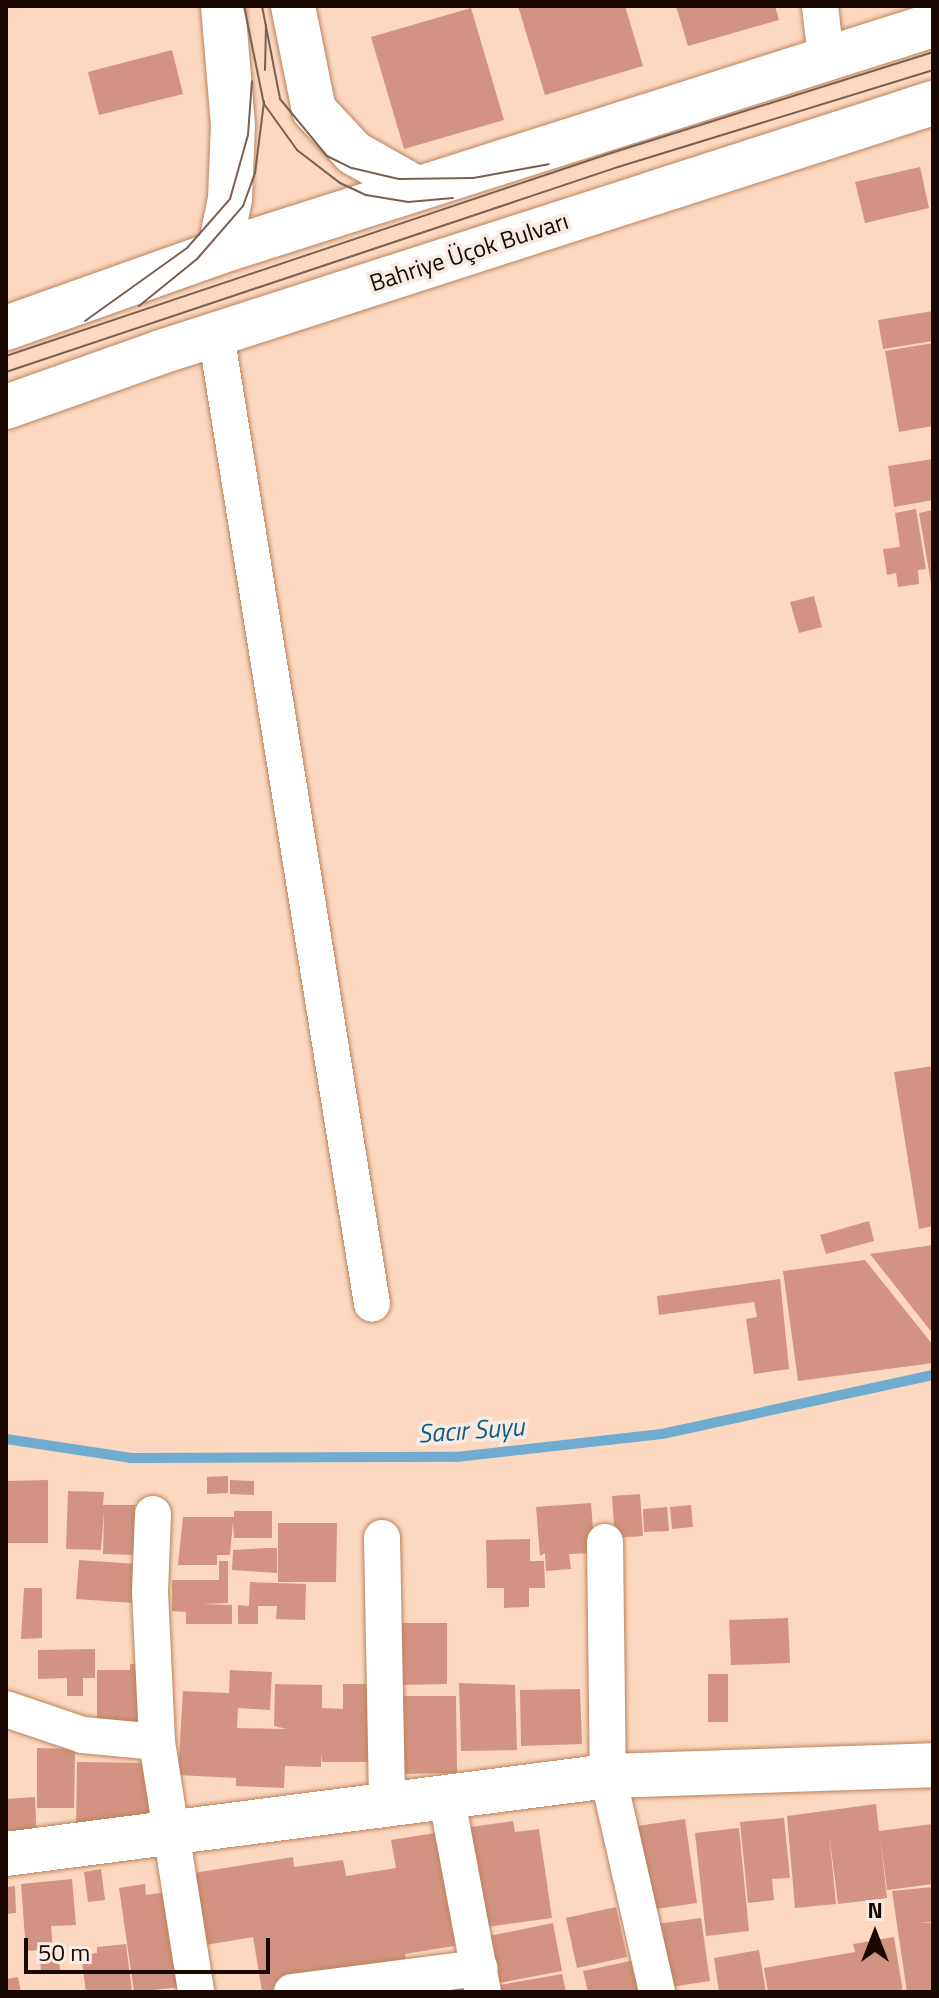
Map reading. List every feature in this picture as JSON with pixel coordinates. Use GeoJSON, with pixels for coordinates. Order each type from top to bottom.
{"type":"FeatureCollection","features":[{"type":"Feature","properties":{"kind":"main road"},"geometry":{"type":"LineString","coordinates":[[219,252],[230,199],[233,125],[223,6]]}},
{"type":"Feature","properties":{"kind":"main road"},"geometry":{"type":"LineString","coordinates":[[293,6],[314,110],[354,153],[416,188]]}},
{"type":"Feature","properties":{"kind":"main road"},"geometry":{"type":"LineString","coordinates":[[6,328],[219,252],[933,25]]}},
{"type":"Feature","properties":{"kind":"main road","name":"Bahriye Üçok Bulvarı"},"geometry":{"type":"LineString","coordinates":[[6,407],[216,334],[933,103]]}},
{"type":"Feature","properties":{"kind":"main road"},"geometry":{"type":"LineString","coordinates":[[6,1854],[447,1800],[608,1776],[933,1765]]}},
{"type":"Feature","properties":{"kind":"street"},"geometry":{"type":"LineString","coordinates":[[820,6],[826,58]]}},
{"type":"Feature","properties":{"kind":"street"},"geometry":{"type":"LineString","coordinates":[[216,334],[372,1304]]}},
{"type":"Feature","properties":{"kind":"street"},"geometry":{"type":"LineString","coordinates":[[153,1514],[150,1592],[157,1742],[169,1836],[196,1992]]}},
{"type":"Feature","properties":{"kind":"street"},"geometry":{"type":"LineString","coordinates":[[382,1538],[387,1807]]}},
{"type":"Feature","properties":{"kind":"street"},"geometry":{"type":"LineString","coordinates":[[605,1542],[608,1776],[657,1992]]}},
{"type":"Feature","properties":{"kind":"street"},"geometry":{"type":"LineString","coordinates":[[6,1709],[83,1735],[157,1742]]}},
{"type":"Feature","properties":{"kind":"street"},"geometry":{"type":"LineString","coordinates":[[292,1992],[481,1980],[447,1800]]}},
{"type":"Feature","properties":{"kind":"building"},"geometry":{"type":"Polygon","coordinates":[[[518,6],[625,6],[643,66],[545,95],[518,6]]]}},
{"type":"Feature","properties":{"kind":"building"},"geometry":{"type":"Polygon","coordinates":[[[676,6],[775,6],[779,20],[688,46],[676,6]]]}},
{"type":"Feature","properties":{"kind":"building"},"geometry":{"type":"Polygon","coordinates":[[[471,8],[504,120],[404,149],[371,37],[471,8]]]}},
{"type":"Feature","properties":{"kind":"building"},"geometry":{"type":"Polygon","coordinates":[[[172,50],[183,94],[99,115],[88,72],[172,50]]]}},
{"type":"Feature","properties":{"kind":"building"},"geometry":{"type":"Polygon","coordinates":[[[920,167],[929,208],[865,223],[855,182],[920,167]]]}},
{"type":"Feature","properties":{"kind":"building"},"geometry":{"type":"Polygon","coordinates":[[[933,311],[933,341],[883,349],[878,320],[933,311]]]}},
{"type":"Feature","properties":{"kind":"building"},"geometry":{"type":"Polygon","coordinates":[[[933,343],[933,426],[899,432],[885,351],[933,343]]]}},
{"type":"Feature","properties":{"kind":"building"},"geometry":{"type":"Polygon","coordinates":[[[933,459],[933,500],[894,507],[888,466],[933,459]]]}},
{"type":"Feature","properties":{"kind":"building"},"geometry":{"type":"Polygon","coordinates":[[[916,509],[926,569],[918,570],[919,584],[898,587],[896,573],[887,575],[883,549],[900,547],[895,513],[916,509]]]}},
{"type":"Feature","properties":{"kind":"building"},"geometry":{"type":"Polygon","coordinates":[[[933,510],[933,583],[931,583],[919,513],[933,510]]]}},
{"type":"Feature","properties":{"kind":"building"},"geometry":{"type":"Polygon","coordinates":[[[814,596],[822,627],[799,633],[790,602],[814,596]]]}},
{"type":"Feature","properties":{"kind":"building"},"geometry":{"type":"Polygon","coordinates":[[[933,1066],[933,1226],[919,1229],[894,1072],[933,1066]]]}},
{"type":"Feature","properties":{"kind":"building"},"geometry":{"type":"Polygon","coordinates":[[[869,1221],[874,1241],[826,1254],[820,1235],[869,1221]]]}},
{"type":"Feature","properties":{"kind":"building"},"geometry":{"type":"Polygon","coordinates":[[[933,1245],[933,1334],[870,1254],[933,1245]]]}},
{"type":"Feature","properties":{"kind":"building"},"geometry":{"type":"Polygon","coordinates":[[[865,1260],[933,1345],[933,1363],[798,1381],[783,1271],[865,1260]]]}},
{"type":"Feature","properties":{"kind":"building"},"geometry":{"type":"Polygon","coordinates":[[[780,1279],[789,1369],[754,1374],[746,1319],[757,1317],[754,1302],[659,1315],[657,1296],[780,1279]]]}},
{"type":"Feature","properties":{"kind":"building"},"geometry":{"type":"Polygon","coordinates":[[[228,1476],[228,1493],[207,1494],[207,1477],[228,1476]]]}},
{"type":"Feature","properties":{"kind":"building"},"geometry":{"type":"Polygon","coordinates":[[[48,1480],[48,1543],[6,1543],[6,1481],[48,1480]]]}},
{"type":"Feature","properties":{"kind":"building"},"geometry":{"type":"Polygon","coordinates":[[[230,1480],[254,1481],[254,1495],[230,1494],[230,1480]]]}},
{"type":"Feature","properties":{"kind":"building"},"geometry":{"type":"Polygon","coordinates":[[[68,1491],[104,1492],[103,1505],[135,1505],[134,1555],[103,1554],[104,1511],[101,1550],[66,1549],[68,1491]]]}},
{"type":"Feature","properties":{"kind":"building"},"geometry":{"type":"Polygon","coordinates":[[[640,1494],[643,1536],[615,1538],[612,1496],[640,1494]]]}},
{"type":"Feature","properties":{"kind":"building"},"geometry":{"type":"Polygon","coordinates":[[[591,1503],[595,1553],[569,1554],[571,1569],[546,1571],[545,1553],[540,1556],[536,1507],[591,1503]]]}},
{"type":"Feature","properties":{"kind":"building"},"geometry":{"type":"Polygon","coordinates":[[[691,1505],[693,1527],[672,1529],[670,1507],[691,1505]]]}},
{"type":"Feature","properties":{"kind":"building"},"geometry":{"type":"Polygon","coordinates":[[[667,1507],[669,1531],[644,1532],[643,1509],[667,1507]]]}},
{"type":"Feature","properties":{"kind":"building"},"geometry":{"type":"Polygon","coordinates":[[[234,1511],[272,1511],[272,1538],[234,1538],[233,1522],[230,1555],[217,1555],[217,1565],[178,1565],[183,1517],[234,1517],[234,1511]]]}},
{"type":"Feature","properties":{"kind":"building"},"geometry":{"type":"Polygon","coordinates":[[[278,1523],[337,1523],[336,1582],[278,1582],[278,1523]]]}},
{"type":"Feature","properties":{"kind":"building"},"geometry":{"type":"Polygon","coordinates":[[[530,1539],[530,1561],[544,1561],[545,1588],[529,1588],[529,1607],[504,1608],[504,1588],[487,1588],[486,1540],[530,1539]]]}},
{"type":"Feature","properties":{"kind":"building"},"geometry":{"type":"Polygon","coordinates":[[[277,1548],[277,1573],[232,1570],[233,1550],[277,1548]]]}},
{"type":"Feature","properties":{"kind":"building"},"geometry":{"type":"Polygon","coordinates":[[[79,1560],[137,1564],[134,1603],[76,1599],[79,1560]]]}},
{"type":"Feature","properties":{"kind":"building"},"geometry":{"type":"Polygon","coordinates":[[[219,1561],[228,1561],[228,1603],[203,1604],[232,1605],[232,1624],[186,1624],[186,1612],[172,1611],[172,1580],[219,1580],[219,1561]]]}},
{"type":"Feature","properties":{"kind":"building"},"geometry":{"type":"Polygon","coordinates":[[[250,1582],[306,1584],[305,1620],[276,1619],[277,1606],[258,1606],[258,1624],[238,1624],[238,1605],[249,1606],[250,1582]]]}},
{"type":"Feature","properties":{"kind":"building"},"geometry":{"type":"Polygon","coordinates":[[[24,1588],[42,1588],[42,1638],[21,1639],[24,1588]]]}},
{"type":"Feature","properties":{"kind":"building"},"geometry":{"type":"Polygon","coordinates":[[[788,1618],[790,1663],[731,1665],[729,1620],[788,1618]]]}},
{"type":"Feature","properties":{"kind":"building"},"geometry":{"type":"Polygon","coordinates":[[[400,1623],[447,1623],[447,1684],[401,1685],[400,1623]]]}},
{"type":"Feature","properties":{"kind":"building"},"geometry":{"type":"Polygon","coordinates":[[[95,1649],[95,1678],[83,1678],[83,1696],[67,1696],[67,1678],[38,1679],[38,1650],[95,1649]]]}},
{"type":"Feature","properties":{"kind":"building"},"geometry":{"type":"Polygon","coordinates":[[[130,1664],[151,1664],[146,1731],[97,1731],[97,1670],[130,1670],[130,1664]]]}},
{"type":"Feature","properties":{"kind":"building"},"geometry":{"type":"Polygon","coordinates":[[[230,1670],[272,1672],[270,1710],[238,1708],[237,1728],[287,1729],[274,1726],[275,1684],[322,1685],[322,1708],[343,1709],[343,1684],[379,1684],[378,1762],[322,1762],[321,1753],[321,1767],[285,1766],[284,1788],[236,1786],[236,1778],[178,1775],[183,1691],[229,1693],[230,1670]]]}},
{"type":"Feature","properties":{"kind":"building"},"geometry":{"type":"Polygon","coordinates":[[[708,1674],[728,1674],[728,1722],[708,1722],[708,1674]]]}},
{"type":"Feature","properties":{"kind":"building"},"geometry":{"type":"Polygon","coordinates":[[[459,1683],[515,1685],[517,1750],[461,1751],[459,1683]]]}},
{"type":"Feature","properties":{"kind":"building"},"geometry":{"type":"Polygon","coordinates":[[[580,1689],[582,1744],[521,1746],[520,1690],[580,1689]]]}},
{"type":"Feature","properties":{"kind":"building"},"geometry":{"type":"Polygon","coordinates":[[[399,1696],[456,1696],[457,1773],[400,1774],[399,1696]]]}},
{"type":"Feature","properties":{"kind":"building"},"geometry":{"type":"Polygon","coordinates":[[[37,1748],[75,1749],[74,1808],[37,1808],[37,1748]]]}},
{"type":"Feature","properties":{"kind":"building"},"geometry":{"type":"Polygon","coordinates":[[[77,1762],[156,1763],[155,1821],[76,1828],[77,1762]]]}},
{"type":"Feature","properties":{"kind":"building"},"geometry":{"type":"Polygon","coordinates":[[[35,1797],[37,1844],[6,1846],[6,1799],[35,1797]]]}},
{"type":"Feature","properties":{"kind":"building"},"geometry":{"type":"Polygon","coordinates":[[[876,1804],[879,1831],[933,1824],[933,1884],[887,1890],[880,1836],[887,1898],[838,1904],[829,1833],[836,1904],[795,1908],[787,1816],[876,1804]]]}},
{"type":"Feature","properties":{"kind":"building"},"geometry":{"type":"Polygon","coordinates":[[[784,1818],[790,1878],[772,1879],[774,1900],[748,1903],[740,1822],[784,1818]]]}},
{"type":"Feature","properties":{"kind":"building"},"geometry":{"type":"Polygon","coordinates":[[[685,1819],[697,1903],[649,1910],[637,1826],[685,1819]]]}},
{"type":"Feature","properties":{"kind":"building"},"geometry":{"type":"Polygon","coordinates":[[[513,1821],[515,1832],[539,1829],[552,1918],[479,1928],[464,1828],[513,1821]]]}},
{"type":"Feature","properties":{"kind":"building"},"geometry":{"type":"Polygon","coordinates":[[[739,1828],[749,1931],[706,1936],[695,1833],[739,1828]]]}},
{"type":"Feature","properties":{"kind":"building"},"geometry":{"type":"Polygon","coordinates":[[[442,1832],[460,1945],[405,1954],[408,1972],[262,1991],[253,1937],[200,1946],[188,1874],[293,1857],[294,1867],[343,1860],[346,1876],[396,1868],[391,1840],[442,1832]]]}},
{"type":"Feature","properties":{"kind":"building"},"geometry":{"type":"Polygon","coordinates":[[[101,1869],[105,1900],[88,1902],[84,1872],[101,1869]]]}},
{"type":"Feature","properties":{"kind":"building"},"geometry":{"type":"Polygon","coordinates":[[[72,1879],[76,1925],[51,1926],[53,1949],[26,1951],[21,1884],[72,1879]]]}},
{"type":"Feature","properties":{"kind":"building"},"geometry":{"type":"Polygon","coordinates":[[[145,1884],[146,1895],[167,1892],[192,1986],[134,1992],[119,1888],[145,1884]]]}},
{"type":"Feature","properties":{"kind":"building"},"geometry":{"type":"Polygon","coordinates":[[[15,1886],[16,1913],[6,1914],[6,1887],[15,1886]]]}},
{"type":"Feature","properties":{"kind":"building"},"geometry":{"type":"Polygon","coordinates":[[[933,1887],[933,1922],[919,1923],[933,1923],[933,1992],[907,1992],[892,1891],[933,1887]]]}},
{"type":"Feature","properties":{"kind":"building"},"geometry":{"type":"Polygon","coordinates":[[[616,1907],[627,1957],[577,1968],[566,1918],[616,1907]]]}},
{"type":"Feature","properties":{"kind":"building"},"geometry":{"type":"Polygon","coordinates":[[[701,1918],[710,1981],[664,1988],[656,1924],[701,1918]]]}},
{"type":"Feature","properties":{"kind":"building"},"geometry":{"type":"Polygon","coordinates":[[[553,1923],[562,1971],[494,1984],[484,1937],[553,1923]]]}},
{"type":"Feature","properties":{"kind":"building"},"geometry":{"type":"Polygon","coordinates":[[[894,1937],[903,1992],[768,1992],[764,1968],[855,1952],[853,1944],[894,1937]]]}},
{"type":"Feature","properties":{"kind":"building"},"geometry":{"type":"Polygon","coordinates":[[[126,1944],[132,1992],[86,1992],[81,1955],[97,1953],[97,1947],[126,1944]]]}},
{"type":"Feature","properties":{"kind":"building"},"geometry":{"type":"Polygon","coordinates":[[[759,1950],[766,1992],[719,1992],[714,1958],[759,1950]]]}},
{"type":"Feature","properties":{"kind":"building"},"geometry":{"type":"Polygon","coordinates":[[[59,1957],[60,1972],[41,1973],[40,1958],[59,1957]]]}},
{"type":"Feature","properties":{"kind":"building"},"geometry":{"type":"Polygon","coordinates":[[[640,1959],[648,1992],[588,1992],[583,1971],[640,1959]]]}},
{"type":"Feature","properties":{"kind":"building"},"geometry":{"type":"Polygon","coordinates":[[[562,1974],[566,1992],[495,1992],[494,1986],[562,1974]]]}},
{"type":"Feature","properties":{"kind":"building"},"geometry":{"type":"Polygon","coordinates":[[[18,1977],[21,1992],[6,1992],[6,1979],[18,1977]]]}},
{"type":"Feature","properties":{"kind":"building"},"geometry":{"type":"Polygon","coordinates":[[[465,1985],[467,1992],[436,1990],[465,1985]]]}},
{"type":"Feature","properties":{"kind":"waterway","name":"Sacır Suyu"},"geometry":{"type":"LineString","coordinates":[[6,1439],[132,1458],[456,1457],[662,1434],[933,1375]]}},
{"type":"Feature","properties":{"kind":"tram line"},"geometry":{"type":"LineString","coordinates":[[244,6],[264,104],[297,150],[340,183],[366,195],[408,202],[453,198]]}},
{"type":"Feature","properties":{"kind":"tram line"},"geometry":{"type":"LineString","coordinates":[[262,6],[280,99],[327,156],[352,168],[399,179],[473,178],[549,164]]}},
{"type":"Feature","properties":{"kind":"tram line"},"geometry":{"type":"LineString","coordinates":[[265,70],[266,25]]}},
{"type":"Feature","properties":{"kind":"tram line"},"geometry":{"type":"LineString","coordinates":[[6,356],[611,153],[933,52]]}},
{"type":"Feature","properties":{"kind":"tram line"},"geometry":{"type":"LineString","coordinates":[[6,372],[618,167],[933,70]]}},
{"type":"Feature","properties":{"kind":"tram line"},"geometry":{"type":"LineString","coordinates":[[85,321],[187,248],[230,199],[248,135],[252,81]]}},
{"type":"Feature","properties":{"kind":"tram line"},"geometry":{"type":"LineString","coordinates":[[139,306],[197,259],[243,206],[255,173],[264,102]]}}]}
